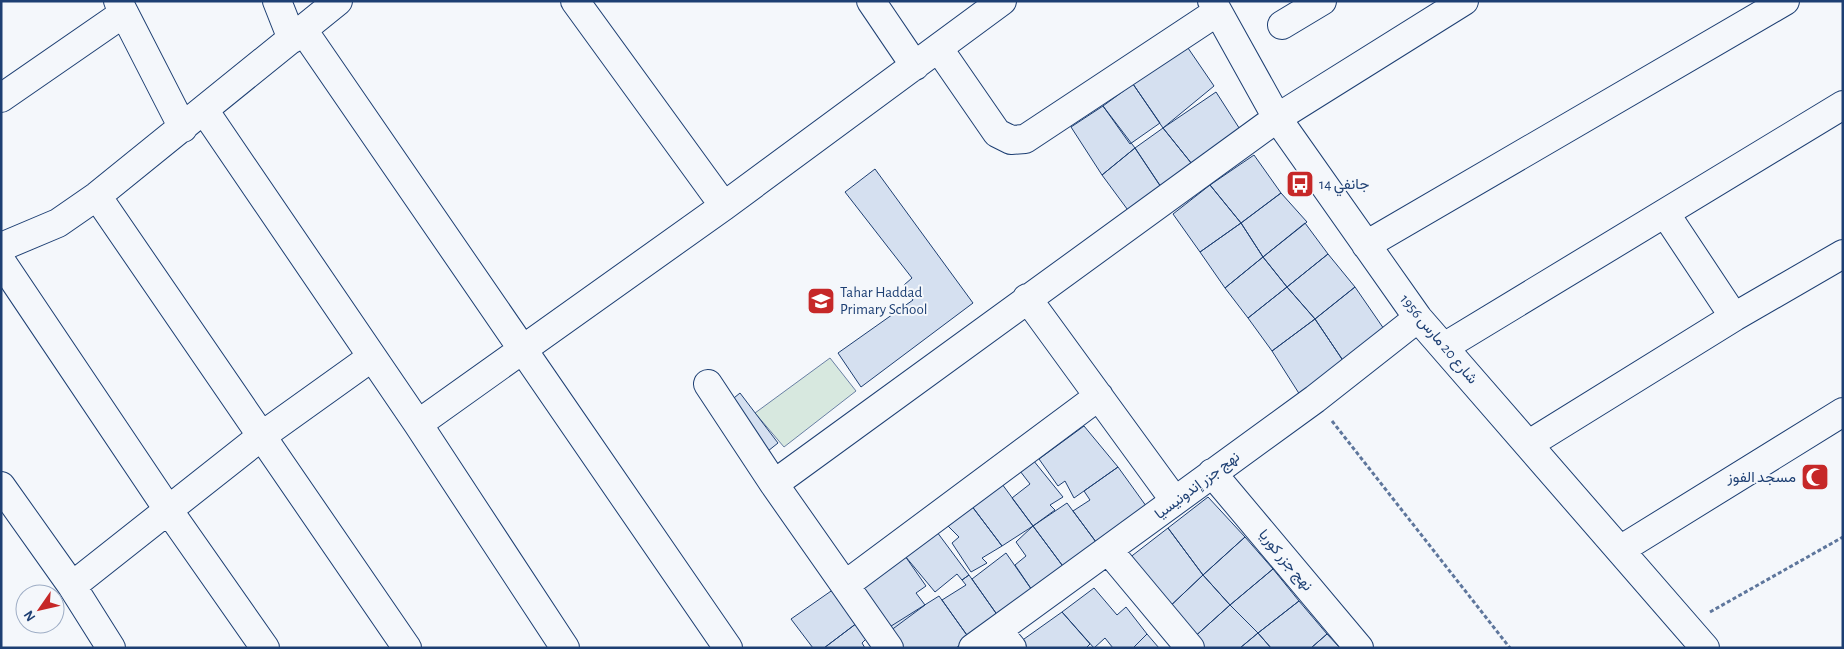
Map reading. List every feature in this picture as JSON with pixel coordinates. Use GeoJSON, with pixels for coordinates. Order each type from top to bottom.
{"type":"FeatureCollection","features":[{"type":"Feature","properties":{"kind":"street"},"geometry":{"type":"LineString","coordinates":[[277,1],[297,35],[524,349],[728,648]]}},
{"type":"Feature","properties":{"kind":"street"},"geometry":{"type":"LineString","coordinates":[[1,247],[58,223],[97,196],[338,1]]}},
{"type":"Feature","properties":{"kind":"street"},"geometry":{"type":"LineString","coordinates":[[574,1],[724,206]]}},
{"type":"Feature","properties":{"kind":"street"},"geometry":{"type":"LineString","coordinates":[[871,1],[915,66]]}},
{"type":"Feature","properties":{"kind":"street"},"geometry":{"type":"LineString","coordinates":[[418,424],[724,206],[1002,1]]}},
{"type":"Feature","properties":{"kind":"street"},"geometry":{"type":"LineString","coordinates":[[1282,25],[1322,1]]}},
{"type":"Feature","properties":{"kind":"street"},"geometry":{"type":"LineString","coordinates":[[1366,245],[1785,1]]}},
{"type":"Feature","properties":{"kind":"street"},"geometry":{"type":"LineString","coordinates":[[774,484],[1027,298],[1277,118],[1456,3]]}},
{"type":"Feature","properties":{"kind":"street"},"geometry":{"type":"LineString","coordinates":[[1,98],[121,7],[182,128]]}},
{"type":"Feature","properties":{"kind":"street"},"geometry":{"type":"LineString","coordinates":[[939,49],[997,133],[1011,140],[1025,139],[1215,7]]}},
{"type":"Feature","properties":{"kind":"street","name":"شارع 20 مارس 1956"},"geometry":{"type":"LineString","coordinates":[[1215,7],[1277,118],[1418,318],[1705,648]]}},
{"type":"Feature","properties":{"kind":"street"},"geometry":{"type":"LineString","coordinates":[[1444,347],[1843,105]]}},
{"type":"Feature","properties":{"kind":"street"},"geometry":{"type":"LineString","coordinates":[[204,110],[418,424],[565,648]]}},
{"type":"Feature","properties":{"kind":"street"},"geometry":{"type":"LineString","coordinates":[[97,196],[263,435],[407,648]]}},
{"type":"Feature","properties":{"kind":"street"},"geometry":{"type":"LineString","coordinates":[[1665,213],[1734,317]]}},
{"type":"Feature","properties":{"kind":"street"},"geometry":{"type":"LineString","coordinates":[[1529,444],[1734,317],[1843,254]]}},
{"type":"Feature","properties":{"kind":"street"},"geometry":{"type":"LineString","coordinates":[[1,261],[169,511],[265,648]]}},
{"type":"Feature","properties":{"kind":"street"},"geometry":{"type":"LineString","coordinates":[[1027,298],[1175,501]]}},
{"type":"Feature","properties":{"kind":"street","name":"نهج جزر إندونيسيا"},"geometry":{"type":"LineString","coordinates":[[974,648],[1005,639],[1109,551],[1212,473],[1315,399],[1418,318]]}},
{"type":"Feature","properties":{"kind":"street"},"geometry":{"type":"LineString","coordinates":[[72,586],[263,435],[372,357]]}},
{"type":"Feature","properties":{"kind":"street"},"geometry":{"type":"LineString","coordinates":[[708,384],[774,484],[889,648]]}},
{"type":"Feature","properties":{"kind":"street"},"geometry":{"type":"LineString","coordinates":[[845,584],[1099,396]]}},
{"type":"Feature","properties":{"kind":"street"},"geometry":{"type":"LineString","coordinates":[[1620,550],[1843,412]]}},
{"type":"Feature","properties":{"kind":"street","name":"نهج جزر كوريا"},"geometry":{"type":"LineString","coordinates":[[1212,473],[1359,648]]}},
{"type":"Feature","properties":{"kind":"street"},"geometry":{"type":"LineString","coordinates":[[1,486],[72,586],[111,648]]}},
{"type":"Feature","properties":{"kind":"street"},"geometry":{"type":"LineString","coordinates":[[1109,551],[1190,648]]}},
{"type":"Feature","properties":{"kind":"path"},"geometry":{"type":"LineString","coordinates":[[1315,399],[1510,648]]}},
{"type":"Feature","properties":{"kind":"path"},"geometry":{"type":"LineString","coordinates":[[1686,625],[1843,537]]}},
{"type":"Feature","properties":{"kind":"shaded area"},"geometry":{"type":"Polygon","coordinates":[[[830,358],[856,391],[784,447],[755,413],[830,358]]]}},
{"type":"Feature","properties":{"kind":"building"},"geometry":{"type":"Polygon","coordinates":[[[1188,48],[1214,86],[1163,128],[1133,84],[1188,48]]]}},
{"type":"Feature","properties":{"kind":"building"},"geometry":{"type":"Polygon","coordinates":[[[1133,84],[1160,123],[1130,144],[1103,106],[1133,84]]]}},
{"type":"Feature","properties":{"kind":"building"},"geometry":{"type":"Polygon","coordinates":[[[1216,92],[1243,134],[1196,169],[1163,128],[1216,92]]]}},
{"type":"Feature","properties":{"kind":"building"},"geometry":{"type":"Polygon","coordinates":[[[1103,106],[1135,148],[1102,175],[1071,127],[1103,106]]]}},
{"type":"Feature","properties":{"kind":"building"},"geometry":{"type":"Polygon","coordinates":[[[1163,128],[1196,169],[1165,193],[1135,148],[1163,128]]]}},
{"type":"Feature","properties":{"kind":"building"},"geometry":{"type":"Polygon","coordinates":[[[1135,148],[1165,193],[1133,217],[1102,175],[1135,148]]]}},
{"type":"Feature","properties":{"kind":"building"},"geometry":{"type":"Polygon","coordinates":[[[1254,155],[1281,193],[1241,223],[1210,185],[1254,155]]]}},
{"type":"Feature","properties":{"kind":"building"},"geometry":{"type":"Polygon","coordinates":[[[875,169],[973,303],[861,387],[838,353],[913,300],[904,285],[912,278],[845,192],[875,169]]]}},
{"type":"Feature","properties":{"kind":"building"},"geometry":{"type":"Polygon","coordinates":[[[1210,185],[1241,223],[1200,252],[1173,214],[1210,185]]]}},
{"type":"Feature","properties":{"kind":"building"},"geometry":{"type":"Polygon","coordinates":[[[1281,193],[1307,222],[1263,257],[1241,223],[1281,193]]]}},
{"type":"Feature","properties":{"kind":"building"},"geometry":{"type":"Polygon","coordinates":[[[1241,223],[1263,257],[1225,288],[1200,252],[1241,223]]]}},
{"type":"Feature","properties":{"kind":"building"},"geometry":{"type":"Polygon","coordinates":[[[1305,223],[1328,254],[1287,287],[1263,257],[1305,223]]]}},
{"type":"Feature","properties":{"kind":"building"},"geometry":{"type":"Polygon","coordinates":[[[1328,254],[1355,287],[1315,319],[1287,287],[1328,254]]]}},
{"type":"Feature","properties":{"kind":"building"},"geometry":{"type":"Polygon","coordinates":[[[1263,257],[1287,287],[1248,318],[1225,288],[1263,257]]]}},
{"type":"Feature","properties":{"kind":"building"},"geometry":{"type":"Polygon","coordinates":[[[1287,287],[1315,319],[1272,351],[1248,318],[1287,287]]]}},
{"type":"Feature","properties":{"kind":"building"},"geometry":{"type":"Polygon","coordinates":[[[1355,287],[1384,329],[1344,362],[1315,319],[1355,287]]]}},
{"type":"Feature","properties":{"kind":"building"},"geometry":{"type":"Polygon","coordinates":[[[1315,319],[1344,362],[1300,395],[1272,351],[1315,319]]]}},
{"type":"Feature","properties":{"kind":"building"},"geometry":{"type":"Polygon","coordinates":[[[740,393],[778,443],[763,455],[723,407],[740,393]]]}},
{"type":"Feature","properties":{"kind":"building"},"geometry":{"type":"Polygon","coordinates":[[[1084,426],[1118,467],[1074,498],[1065,481],[1058,486],[1039,459],[1084,426]]]}},
{"type":"Feature","properties":{"kind":"building"},"geometry":{"type":"Polygon","coordinates":[[[1033,460],[1063,497],[1050,505],[1055,510],[1033,526],[1012,498],[1030,484],[1020,471],[1033,460]]]}},
{"type":"Feature","properties":{"kind":"building"},"geometry":{"type":"Polygon","coordinates":[[[1118,467],[1149,510],[1099,546],[1073,511],[1090,500],[1084,491],[1118,467]]]}},
{"type":"Feature","properties":{"kind":"building"},"geometry":{"type":"Polygon","coordinates":[[[1002,484],[1033,526],[1002,546],[971,505],[1002,484]]]}},
{"type":"Feature","properties":{"kind":"building"},"geometry":{"type":"Polygon","coordinates":[[[1208,497],[1245,537],[1203,575],[1168,528],[1208,497]]]}},
{"type":"Feature","properties":{"kind":"building"},"geometry":{"type":"Polygon","coordinates":[[[1067,503],[1099,546],[1065,569],[1033,526],[1067,503]]]}},
{"type":"Feature","properties":{"kind":"building"},"geometry":{"type":"Polygon","coordinates":[[[971,505],[1002,546],[982,558],[987,563],[971,572],[952,543],[959,537],[948,526],[971,505]]]}},
{"type":"Feature","properties":{"kind":"building"},"geometry":{"type":"Polygon","coordinates":[[[1033,526],[1065,569],[1034,593],[1015,565],[1026,556],[1016,542],[1033,526]]]}},
{"type":"Feature","properties":{"kind":"building"},"geometry":{"type":"Polygon","coordinates":[[[1168,528],[1203,575],[1165,611],[1124,562],[1168,528]]]}},
{"type":"Feature","properties":{"kind":"building"},"geometry":{"type":"Polygon","coordinates":[[[937,532],[969,575],[962,580],[957,574],[935,592],[905,556],[937,532]]]}},
{"type":"Feature","properties":{"kind":"building"},"geometry":{"type":"Polygon","coordinates":[[[1245,537],[1273,569],[1230,605],[1203,575],[1245,537]]]}},
{"type":"Feature","properties":{"kind":"building"},"geometry":{"type":"Polygon","coordinates":[[[1006,553],[1034,593],[998,616],[972,579],[1006,553]]]}},
{"type":"Feature","properties":{"kind":"building"},"geometry":{"type":"Polygon","coordinates":[[[905,556],[926,586],[916,593],[925,605],[890,631],[857,588],[905,556]]]}},
{"type":"Feature","properties":{"kind":"building"},"geometry":{"type":"Polygon","coordinates":[[[1273,569],[1299,601],[1258,633],[1230,605],[1273,569]]]}},
{"type":"Feature","properties":{"kind":"building"},"geometry":{"type":"Polygon","coordinates":[[[969,575],[998,616],[969,638],[942,600],[966,585],[962,580],[969,575]]]}},
{"type":"Feature","properties":{"kind":"building"},"geometry":{"type":"Polygon","coordinates":[[[1203,575],[1230,605],[1191,640],[1165,611],[1203,575]]]}},
{"type":"Feature","properties":{"kind":"building"},"geometry":{"type":"Polygon","coordinates":[[[1094,588],[1117,615],[1126,607],[1147,634],[1133,648],[1113,648],[1105,638],[1094,648],[1062,612],[1094,588]]]}},
{"type":"Feature","properties":{"kind":"building"},"geometry":{"type":"Polygon","coordinates":[[[834,589],[857,623],[824,648],[813,648],[791,619],[834,589]]]}},
{"type":"Feature","properties":{"kind":"building"},"geometry":{"type":"Polygon","coordinates":[[[939,596],[969,638],[956,648],[902,648],[888,628],[939,596]]]}},
{"type":"Feature","properties":{"kind":"building"},"geometry":{"type":"Polygon","coordinates":[[[1299,601],[1327,634],[1311,648],[1271,648],[1258,633],[1299,601]]]}},
{"type":"Feature","properties":{"kind":"building"},"geometry":{"type":"Polygon","coordinates":[[[1230,605],[1258,633],[1240,648],[1198,648],[1191,640],[1230,605]]]}},
{"type":"Feature","properties":{"kind":"building"},"geometry":{"type":"Polygon","coordinates":[[[1062,612],[1090,644],[1086,648],[1020,648],[1017,644],[1062,612]]]}},
{"type":"Feature","properties":{"kind":"building"},"geometry":{"type":"Polygon","coordinates":[[[857,623],[869,636],[862,643],[865,648],[824,648],[857,623]]]}},
{"type":"Feature","properties":{"kind":"building"},"geometry":{"type":"Polygon","coordinates":[[[1258,633],[1271,648],[1240,648],[1258,633]]]}},
{"type":"Feature","properties":{"kind":"building"},"geometry":{"type":"Polygon","coordinates":[[[1147,634],[1159,648],[1133,648],[1147,634]]]}},
{"type":"Feature","properties":{"kind":"building"},"geometry":{"type":"Polygon","coordinates":[[[1327,634],[1340,648],[1311,648],[1327,634]]]}},
{"type":"Feature","properties":{"kind":"place","name":"14 جانفي"},"geometry":{"type":"Point","coordinates":[1300,184]}},
{"type":"Feature","properties":{"kind":"place","name":"Tahar Haddad Primary School"},"geometry":{"type":"Point","coordinates":[821,301]}},
{"type":"Feature","properties":{"kind":"place","name":"مسجد الفوز"},"geometry":{"type":"Point","coordinates":[1815,477]}}]}
